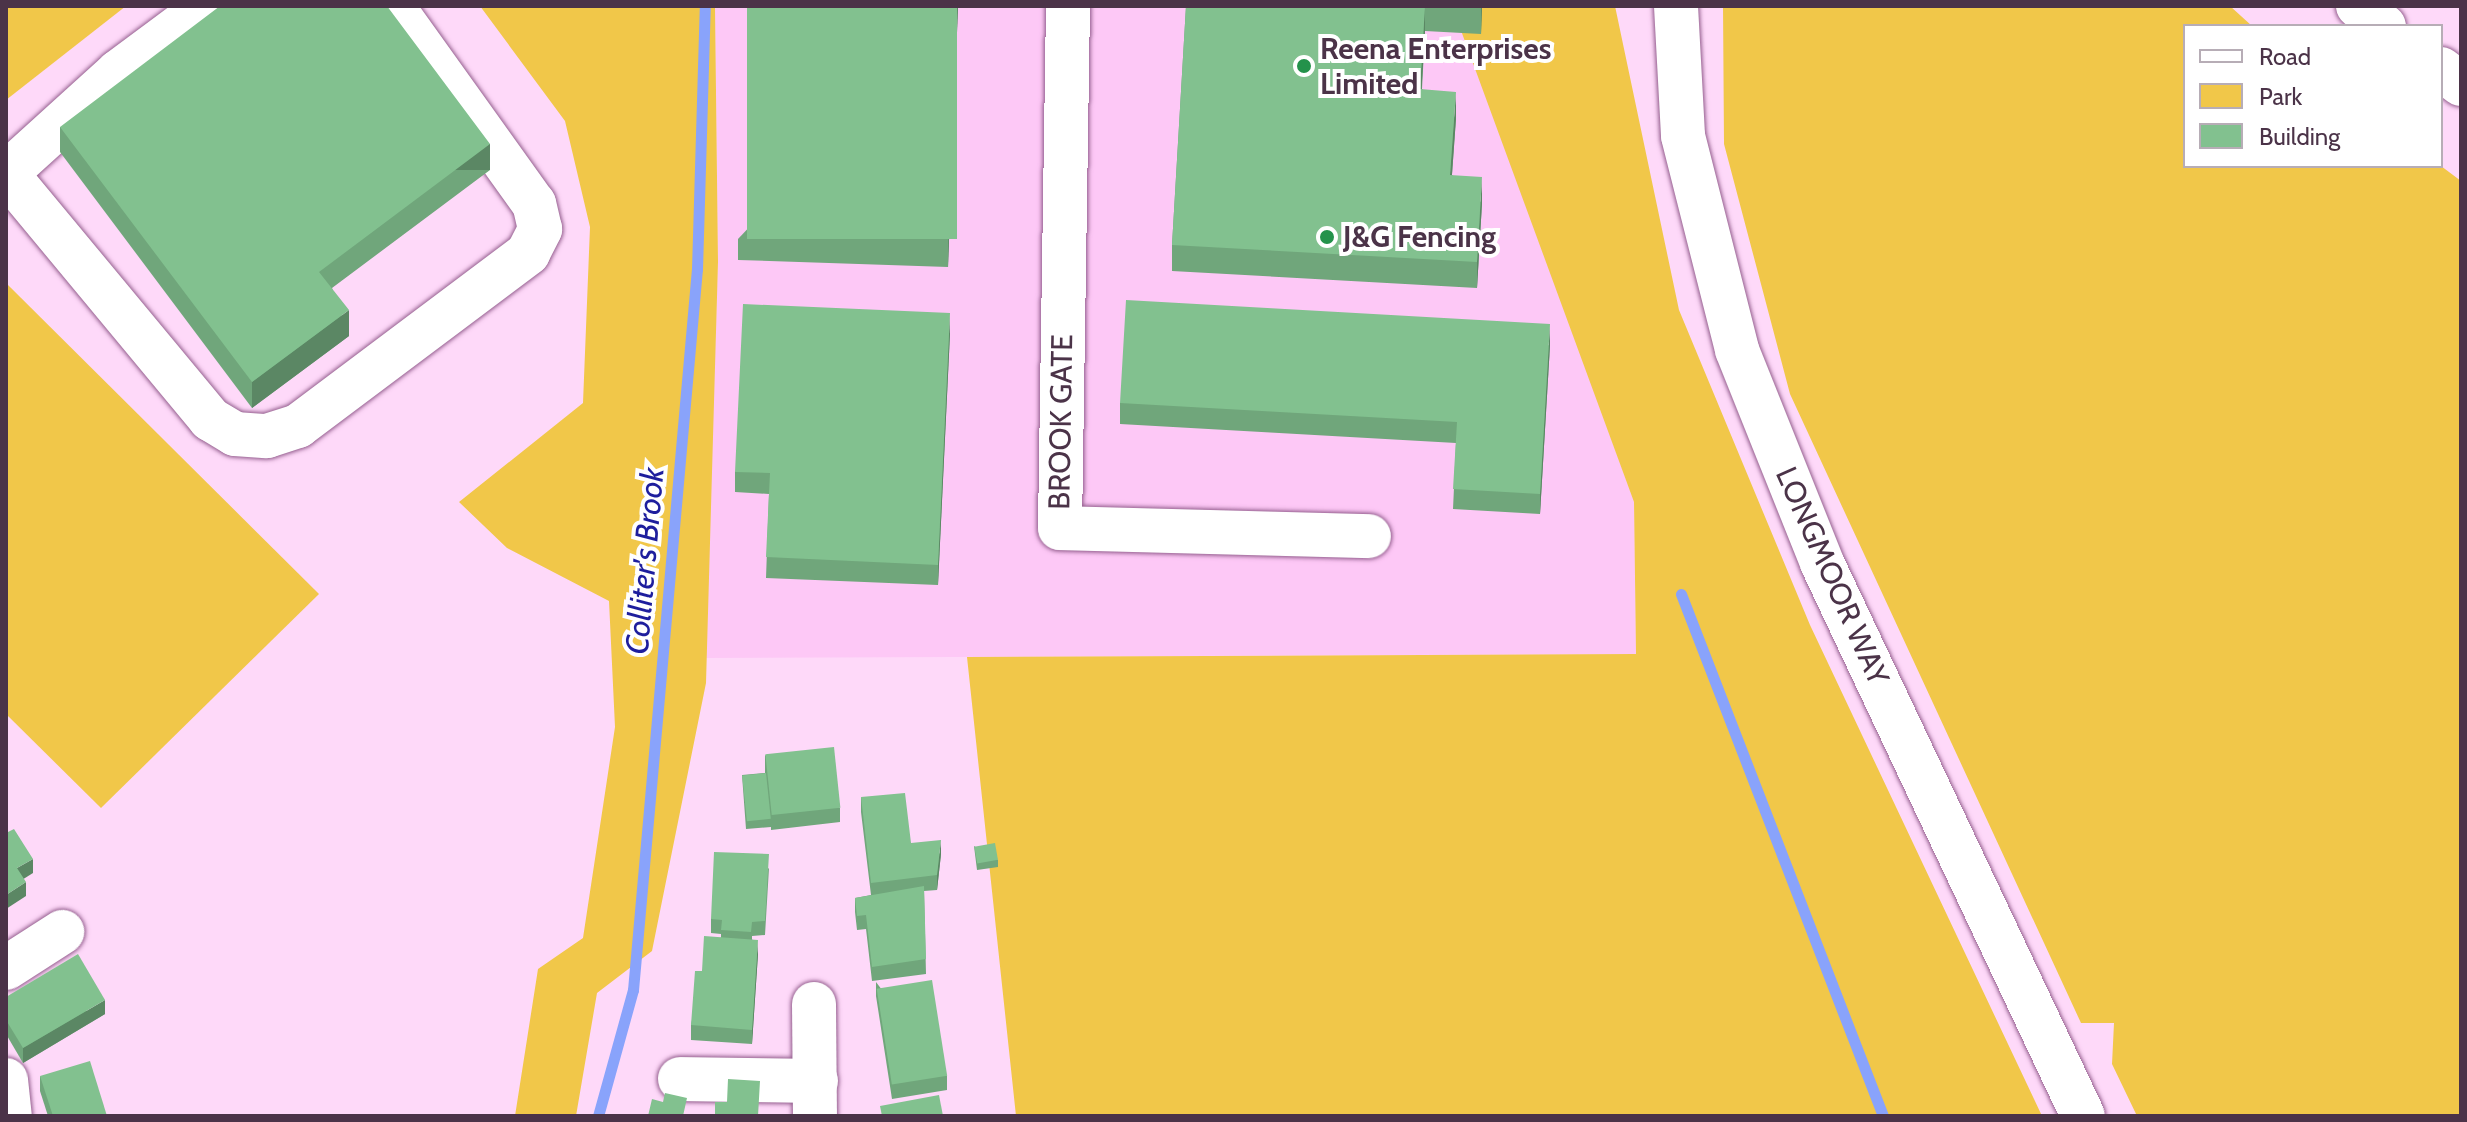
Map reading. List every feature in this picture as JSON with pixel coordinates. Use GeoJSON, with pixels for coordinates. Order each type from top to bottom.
{"type":"FeatureCollection","features":[{"type":"Feature","properties":{"kind":"main road"},"geometry":{"type":"LineString","coordinates":[[207,6],[118,72],[7,172],[210,419],[235,434],[267,436],[298,426],[528,253],[540,229],[534,204],[392,6]]}},
{"type":"Feature","properties":{"kind":"main road","name":"BROOK GATE"},"geometry":{"type":"LineString","coordinates":[[1068,6],[1060,528],[1369,536]]}},
{"type":"Feature","properties":{"kind":"main road","name":"LONGMOOR WAY"},"geometry":{"type":"LineString","coordinates":[[1676,6],[1683,136],[1737,350],[1822,563],[2083,1116]]}},
{"type":"Feature","properties":{"kind":"main road"},"geometry":{"type":"LineString","coordinates":[[2358,6],[2381,24]]}},
{"type":"Feature","properties":{"kind":"main road"},"geometry":{"type":"LineString","coordinates":[[2443,70],[2461,84]]}},
{"type":"Feature","properties":{"kind":"main road"},"geometry":{"type":"LineString","coordinates":[[6,968],[62,932]]}},
{"type":"Feature","properties":{"kind":"main road"},"geometry":{"type":"LineString","coordinates":[[680,1079],[816,1099],[814,1004]]}},
{"type":"Feature","properties":{"kind":"main road"},"geometry":{"type":"LineString","coordinates":[[6,1080],[10,1116]]}},
{"type":"Feature","properties":{"kind":"shaded area"},"geometry":{"type":"Polygon","coordinates":[[[715,6],[1455,6],[1634,502],[1636,654],[705,658],[718,262],[715,6]]]}},
{"type":"Feature","properties":{"kind":"green space"},"geometry":{"type":"Polygon","coordinates":[[[7,6],[126,6],[6,100],[7,6]]]}},
{"type":"Feature","properties":{"kind":"green space"},"geometry":{"type":"Polygon","coordinates":[[[480,6],[715,6],[718,262],[706,683],[652,951],[597,993],[576,1116],[515,1116],[538,969],[583,938],[615,727],[609,601],[507,548],[459,502],[583,403],[590,227],[565,121],[480,6]]]}},
{"type":"Feature","properties":{"kind":"green space"},"geometry":{"type":"Polygon","coordinates":[[[1452,6],[1615,6],[1679,310],[1810,625],[2042,1116],[1016,1116],[967,657],[1636,654],[1634,502],[1452,6]]]}},
{"type":"Feature","properties":{"kind":"green space"},"geometry":{"type":"Polygon","coordinates":[[[1723,6],[2230,6],[2250,24],[2183,24],[2183,168],[2443,168],[2461,181],[2461,1116],[2137,1116],[2112,1064],[2114,1023],[2081,1023],[1790,394],[1724,144],[1723,6]]]}},
{"type":"Feature","properties":{"kind":"green space"},"geometry":{"type":"Polygon","coordinates":[[[6,283],[319,594],[101,808],[6,714],[6,283]]]}},
{"type":"Feature","properties":{"kind":"building"},"geometry":{"type":"Polygon","coordinates":[[[220,6],[387,6],[490,144],[319,272],[349,310],[252,382],[60,127],[220,6]]]}},
{"type":"Feature","properties":{"kind":"building"},"geometry":{"type":"Polygon","coordinates":[[[747,6],[957,6],[957,239],[747,239],[747,6]]]}},
{"type":"Feature","properties":{"kind":"building"},"geometry":{"type":"Polygon","coordinates":[[[1186,6],[1425,6],[1420,89],[1456,92],[1450,175],[1482,177],[1477,262],[1172,245],[1186,6]]]}},
{"type":"Feature","properties":{"kind":"building"},"geometry":{"type":"Polygon","coordinates":[[[1126,300],[1550,324],[1540,494],[1453,489],[1457,422],[1120,403],[1126,300]]]}},
{"type":"Feature","properties":{"kind":"building"},"geometry":{"type":"Polygon","coordinates":[[[743,304],[950,313],[938,565],[766,557],[770,473],[735,472],[743,304]]]}},
{"type":"Feature","properties":{"kind":"building"},"geometry":{"type":"Polygon","coordinates":[[[834,747],[840,808],[772,815],[765,754],[834,747]]]}},
{"type":"Feature","properties":{"kind":"building"},"geometry":{"type":"Polygon","coordinates":[[[766,773],[771,819],[747,821],[742,776],[766,773]]]}},
{"type":"Feature","properties":{"kind":"building"},"geometry":{"type":"Polygon","coordinates":[[[905,793],[911,843],[941,840],[937,875],[871,883],[861,797],[905,793]]]}},
{"type":"Feature","properties":{"kind":"building"},"geometry":{"type":"Polygon","coordinates":[[[14,829],[33,859],[17,868],[26,882],[6,895],[6,833],[14,829]]]}},
{"type":"Feature","properties":{"kind":"building"},"geometry":{"type":"Polygon","coordinates":[[[995,843],[998,860],[977,863],[974,847],[995,843]]]}},
{"type":"Feature","properties":{"kind":"building"},"geometry":{"type":"Polygon","coordinates":[[[714,852],[769,854],[765,921],[752,922],[751,932],[721,930],[722,920],[711,919],[714,852]]]}},
{"type":"Feature","properties":{"kind":"building"},"geometry":{"type":"Polygon","coordinates":[[[924,886],[926,959],[872,967],[866,915],[857,916],[855,898],[924,886]]]}},
{"type":"Feature","properties":{"kind":"building"},"geometry":{"type":"Polygon","coordinates":[[[704,936],[758,940],[752,1030],[691,1025],[695,971],[702,971],[704,936]]]}},
{"type":"Feature","properties":{"kind":"building"},"geometry":{"type":"Polygon","coordinates":[[[78,954],[105,1000],[23,1048],[6,1020],[6,997],[78,954]]]}},
{"type":"Feature","properties":{"kind":"building"},"geometry":{"type":"Polygon","coordinates":[[[932,980],[947,1076],[892,1085],[877,989],[932,980]]]}},
{"type":"Feature","properties":{"kind":"building"},"geometry":{"type":"Polygon","coordinates":[[[90,1061],[107,1116],[53,1116],[40,1076],[90,1061]]]}},
{"type":"Feature","properties":{"kind":"building"},"geometry":{"type":"Polygon","coordinates":[[[728,1079],[760,1081],[758,1116],[715,1116],[715,1102],[727,1102],[728,1079]]]}},
{"type":"Feature","properties":{"kind":"building"},"geometry":{"type":"Polygon","coordinates":[[[665,1093],[687,1098],[683,1116],[648,1116],[652,1099],[663,1102],[665,1093]]]}},
{"type":"Feature","properties":{"kind":"building"},"geometry":{"type":"Polygon","coordinates":[[[939,1095],[943,1116],[882,1116],[880,1106],[939,1095]]]}},
{"type":"Feature","properties":{"kind":"waterway","name":"Colliter's Brook"},"geometry":{"type":"LineString","coordinates":[[598,1116],[633,990],[697,269],[705,6]]}},
{"type":"Feature","properties":{"kind":"waterway"},"geometry":{"type":"LineString","coordinates":[[1681,594],[1883,1116]]}},
{"type":"Feature","properties":{"kind":"place","name":"Reena Enterprises Limited"},"geometry":{"type":"Point","coordinates":[1304,66]}},
{"type":"Feature","properties":{"kind":"place","name":"J&G Fencing"},"geometry":{"type":"Point","coordinates":[1327,237]}}]}
